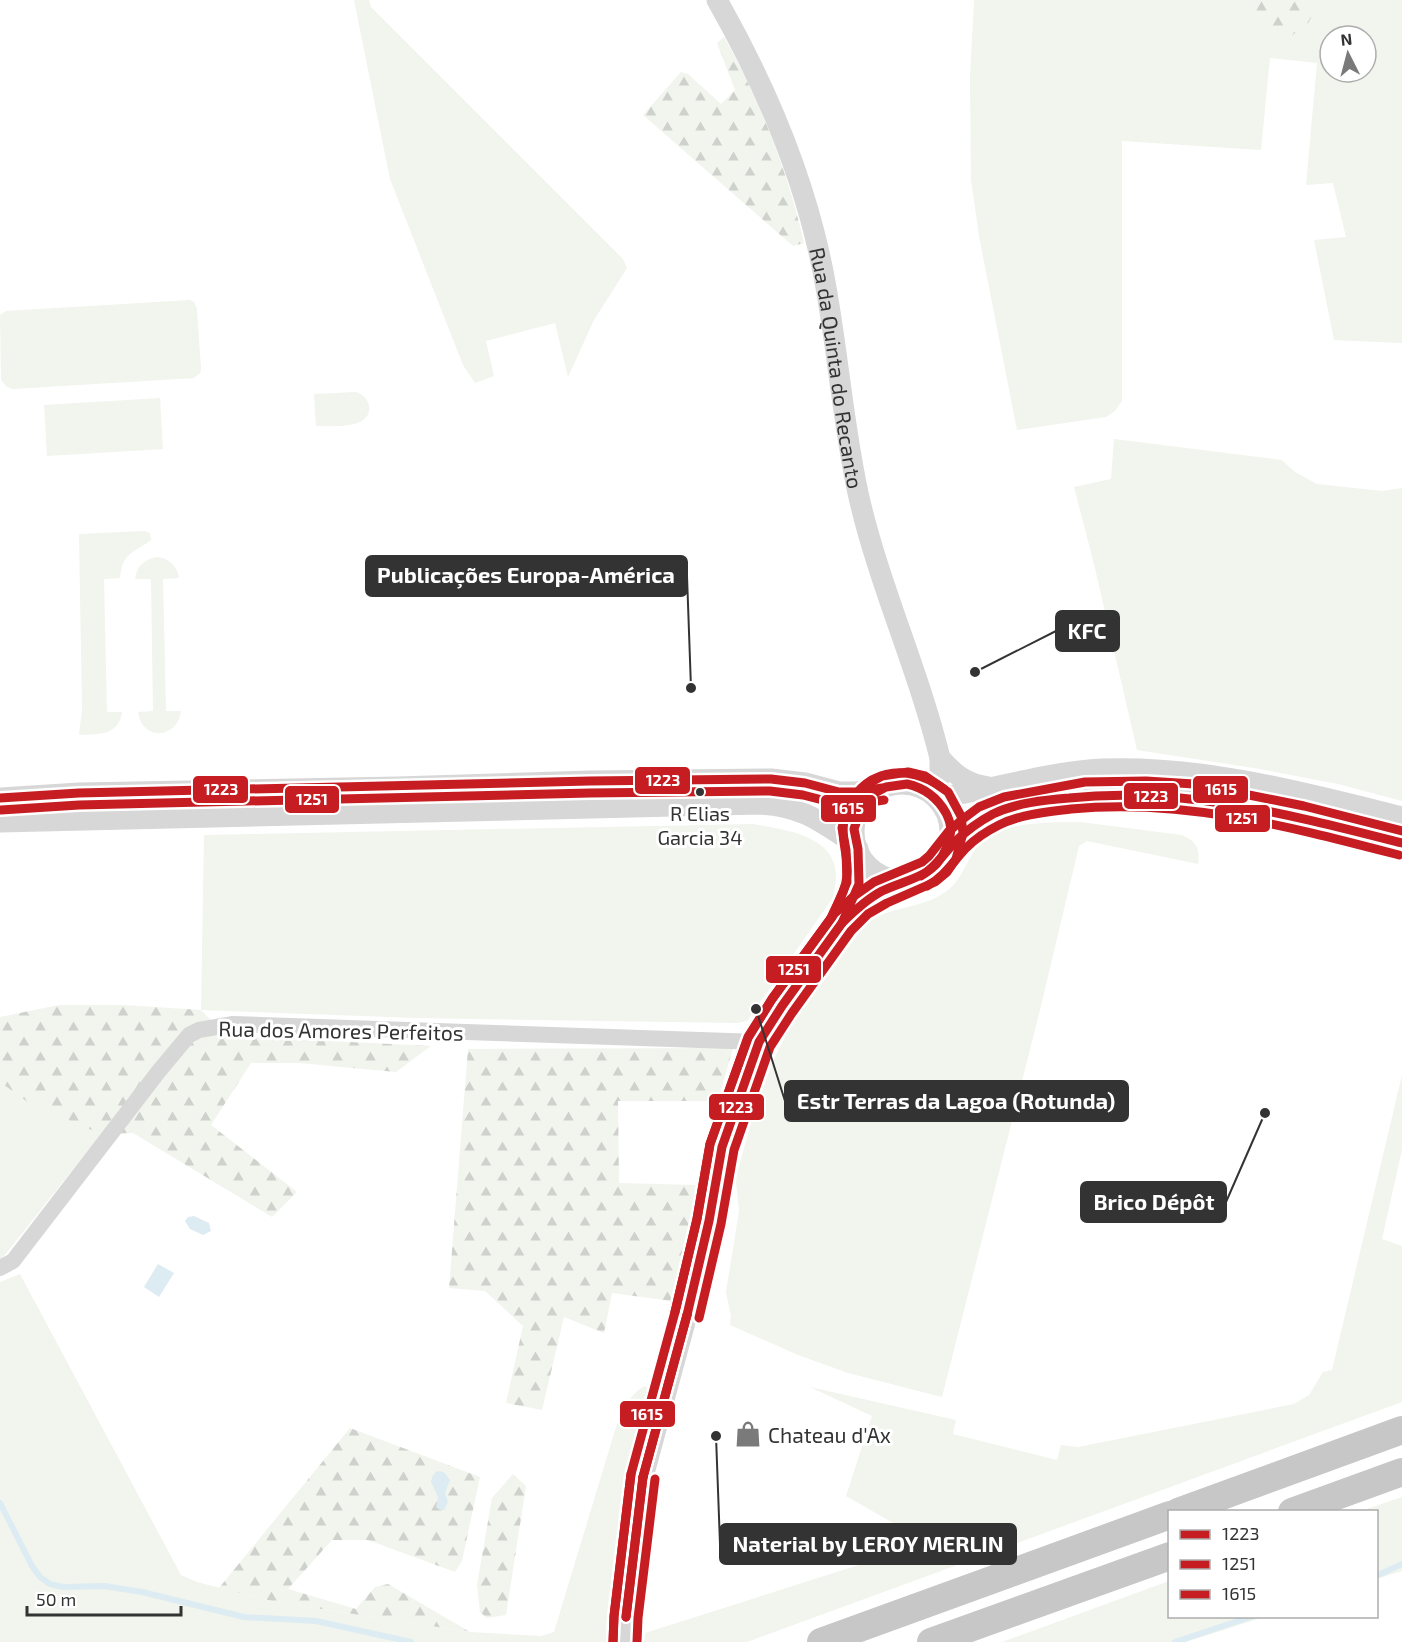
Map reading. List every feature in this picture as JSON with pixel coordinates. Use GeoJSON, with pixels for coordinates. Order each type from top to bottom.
{"type":"FeatureCollection","features":[{"type":"Feature","properties":{"kind":"highway"},"geometry":{"type":"LineString","coordinates":[[1183,1510],[1402,1430]]}},
{"type":"Feature","properties":{"kind":"highway"},"geometry":{"type":"LineString","coordinates":[[1298,1510],[1402,1472]]}},
{"type":"Feature","properties":{"kind":"highway"},"geometry":{"type":"LineString","coordinates":[[820,1642],[1168,1516]]}},
{"type":"Feature","properties":{"kind":"highway"},"geometry":{"type":"LineString","coordinates":[[931,1642],[1168,1557]]}},
{"type":"Feature","properties":{"kind":"street","name":"Rua da Quinta do Recanto"},"geometry":{"type":"LineString","coordinates":[[717,0],[742,44],[769,101],[792,160],[811,220],[825,281],[858,495],[938,751],[940,773],[936,797]]}},
{"type":"Feature","properties":{"kind":"street"},"geometry":{"type":"LineString","coordinates":[[907,784],[926,769],[938,751],[953,773],[970,784],[1000,787]]}},
{"type":"Feature","properties":{"kind":"street"},"geometry":{"type":"LineString","coordinates":[[936,797],[1000,787],[1058,774],[1102,770],[1146,770],[1199,775],[1266,786],[1402,817]]}},
{"type":"Feature","properties":{"kind":"street"},"geometry":{"type":"LineString","coordinates":[[0,798],[79,793],[386,788],[601,781],[771,779],[805,783],[838,792],[856,792],[894,784],[907,784],[920,786],[936,797],[946,810],[951,832],[945,854]]}},
{"type":"Feature","properties":{"kind":"street"},"geometry":{"type":"LineString","coordinates":[[842,923],[859,884],[854,829],[856,817],[862,805],[882,788]]}},
{"type":"Feature","properties":{"kind":"street"},"geometry":{"type":"LineString","coordinates":[[625,1640],[644,1477],[687,1315],[709,1221],[722,1147],[759,1042],[782,1005],[842,923],[861,905],[881,892],[928,872],[970,828],[985,818],[1006,809],[1087,794],[1146,793],[1191,796],[1302,818],[1402,843]]}},
{"type":"Feature","properties":{"kind":"street"},"geometry":{"type":"LineString","coordinates":[[0,822],[778,805],[797,809],[815,817],[857,847],[868,865],[878,873],[903,880],[916,878]]}},
{"type":"Feature","properties":{"kind":"street","name":"Rua dos Amores Perfeitos"},"geometry":{"type":"LineString","coordinates":[[0,1268],[13,1261],[159,1071],[189,1035],[199,1030],[233,1024],[759,1042]]}},
{"type":"Feature","properties":{"kind":"green space"},"geometry":{"type":"Polygon","coordinates":[[[354,0],[369,0],[371,7],[623,259],[627,268],[594,320],[568,377],[555,323],[486,341],[494,376],[475,383],[463,365],[390,179],[354,0]]]}},
{"type":"Feature","properties":{"kind":"green space"},"geometry":{"type":"Polygon","coordinates":[[[974,0],[1251,0],[1249,22],[1309,22],[1319,0],[1402,0],[1402,343],[1334,340],[1314,240],[1346,237],[1333,183],[1306,185],[1317,63],[1270,58],[1261,150],[1122,141],[1122,401],[1115,411],[1106,417],[1017,430],[979,236],[971,180],[970,77],[974,0]]]}},
{"type":"Feature","properties":{"kind":"green space"},"geometry":{"type":"Polygon","coordinates":[[[1251,0],[1319,0],[1309,22],[1290,37],[1249,22],[1251,0]]]}},
{"type":"Feature","properties":{"kind":"green space"},"geometry":{"type":"Polygon","coordinates":[[[724,37],[772,137],[790,190],[804,243],[793,246],[643,115],[681,72],[688,74],[721,104],[735,90],[717,43],[724,37]]]}},
{"type":"Feature","properties":{"kind":"green space"},"geometry":{"type":"Polygon","coordinates":[[[190,300],[194,302],[197,309],[201,369],[194,378],[13,389],[7,387],[1,380],[0,315],[6,311],[190,300]]]}},
{"type":"Feature","properties":{"kind":"green space"},"geometry":{"type":"Polygon","coordinates":[[[356,392],[367,400],[369,405],[369,413],[365,419],[350,425],[316,426],[314,394],[356,392]]]}},
{"type":"Feature","properties":{"kind":"green space"},"geometry":{"type":"Polygon","coordinates":[[[160,398],[163,449],[47,456],[44,405],[160,398]]]}},
{"type":"Feature","properties":{"kind":"green space"},"geometry":{"type":"Polygon","coordinates":[[[1114,439],[1282,460],[1295,472],[1317,484],[1382,491],[1402,488],[1402,801],[1338,784],[1137,750],[1074,487],[1111,479],[1114,439]]]}},
{"type":"Feature","properties":{"kind":"green space"},"geometry":{"type":"Polygon","coordinates":[[[144,531],[150,533],[151,540],[126,558],[120,578],[104,579],[107,712],[122,712],[120,720],[112,730],[79,735],[82,710],[79,534],[144,531]]]}},
{"type":"Feature","properties":{"kind":"green space"},"geometry":{"type":"Polygon","coordinates":[[[157,557],[172,563],[179,578],[163,579],[166,711],[181,711],[173,727],[167,732],[160,733],[146,728],[138,712],[153,711],[151,579],[135,579],[137,570],[142,564],[148,559],[157,557]]]}},
{"type":"Feature","properties":{"kind":"green space"},"geometry":{"type":"Polygon","coordinates":[[[1080,822],[1182,835],[1196,846],[1198,864],[1087,841],[1079,846],[942,1397],[848,1373],[798,1355],[730,1325],[731,1316],[726,1292],[739,1211],[737,1173],[756,1106],[788,1030],[863,927],[872,920],[939,896],[959,877],[982,842],[994,834],[1022,825],[1080,822]]]}},
{"type":"Feature","properties":{"kind":"green space"},"geometry":{"type":"Polygon","coordinates":[[[753,824],[802,835],[816,842],[827,851],[834,863],[836,879],[832,899],[747,1021],[737,1023],[416,1018],[201,1010],[204,835],[753,824]]]}},
{"type":"Feature","properties":{"kind":"green space"},"geometry":{"type":"Polygon","coordinates":[[[59,1005],[123,1005],[201,1010],[226,1036],[431,1046],[396,1072],[299,1063],[251,1063],[211,1125],[297,1192],[272,1217],[133,1133],[101,1134],[29,1103],[0,1082],[0,1017],[59,1005]]]}},
{"type":"Feature","properties":{"kind":"green space"},"geometry":{"type":"Polygon","coordinates":[[[733,1048],[718,1101],[618,1101],[619,1183],[697,1185],[672,1301],[612,1293],[604,1333],[564,1317],[542,1410],[506,1403],[523,1326],[485,1291],[449,1288],[468,1049],[733,1048]]]}},
{"type":"Feature","properties":{"kind":"green space"},"geometry":{"type":"Polygon","coordinates":[[[1402,1075],[1402,1150],[1382,1239],[1402,1246],[1402,1402],[747,1642],[644,1642],[645,1633],[928,1543],[846,1496],[872,1416],[810,1387],[956,1420],[953,1434],[1057,1460],[1061,1445],[1078,1447],[1294,1404],[1309,1395],[1323,1372],[1332,1370],[1402,1075]]]}},
{"type":"Feature","properties":{"kind":"green space"},"geometry":{"type":"Polygon","coordinates":[[[0,1082],[29,1103],[101,1134],[0,1261],[0,1082]]]}},
{"type":"Feature","properties":{"kind":"green space"},"geometry":{"type":"Polygon","coordinates":[[[20,1274],[181,1575],[197,1582],[276,1602],[470,1632],[541,1636],[554,1632],[616,1427],[631,1398],[645,1386],[650,1390],[622,1514],[608,1642],[0,1642],[0,1282],[20,1274]]]}},
{"type":"Feature","properties":{"kind":"green space"},"geometry":{"type":"Polygon","coordinates":[[[350,1428],[480,1477],[462,1561],[455,1572],[368,1540],[332,1540],[288,1589],[356,1609],[375,1587],[388,1584],[470,1632],[276,1602],[219,1588],[350,1428]]]}},
{"type":"Feature","properties":{"kind":"green space"},"geometry":{"type":"Polygon","coordinates":[[[513,1474],[526,1486],[506,1615],[487,1618],[480,1612],[477,1585],[492,1498],[513,1474]]]}},
{"type":"Feature","properties":{"kind":"green space"},"geometry":{"type":"Polygon","coordinates":[[[1402,1497],[1402,1571],[1378,1579],[1378,1510],[1364,1510],[1402,1497]]]}},
{"type":"Feature","properties":{"kind":"green space"},"geometry":{"type":"Polygon","coordinates":[[[1168,1581],[1168,1618],[1261,1618],[1186,1642],[1002,1642],[1168,1581]]]}},
{"type":"Feature","properties":{"kind":"shaded area"},"geometry":{"type":"Polygon","coordinates":[[[194,1216],[209,1223],[211,1231],[203,1235],[190,1229],[185,1221],[188,1217],[194,1216]]]}},
{"type":"Feature","properties":{"kind":"shaded area"},"geometry":{"type":"Polygon","coordinates":[[[158,1264],[174,1273],[159,1297],[144,1287],[158,1264]]]}},
{"type":"Feature","properties":{"kind":"shaded area"},"geometry":{"type":"Polygon","coordinates":[[[438,1471],[444,1472],[450,1480],[445,1493],[448,1502],[444,1510],[436,1507],[438,1497],[431,1482],[433,1475],[438,1471]]]}},
{"type":"Feature","properties":{"kind":"waterway"},"geometry":{"type":"LineString","coordinates":[[0,1503],[32,1566],[40,1577],[50,1584],[63,1587],[104,1586],[142,1592],[244,1617],[316,1621],[411,1642]]}},
{"type":"Feature","properties":{"kind":"waterway"},"geometry":{"type":"LineString","coordinates":[[1378,1575],[1402,1564]]}},
{"type":"Feature","properties":{"kind":"waterway"},"geometry":{"type":"LineString","coordinates":[[1175,1642],[1247,1618]]}},
{"type":"Feature","properties":{"kind":"transit line","name":"1251"},"geometry":{"type":"LineString","coordinates":[[675,1312],[697,1219],[710,1144],[748,1038],[772,999],[832,917],[847,882],[846,850],[842,828],[851,800],[864,786],[882,776],[908,772],[925,776],[948,792],[961,816],[963,833],[956,859],[947,872],[935,882],[868,914],[851,931],[770,1047],[734,1150],[721,1224],[699,1318]]}},
{"type":"Feature","properties":{"kind":"transit line","name":"1615"},"geometry":{"type":"LineString","coordinates":[[831,918],[846,881],[843,823],[852,800],[861,788],[873,779],[886,774],[901,773],[930,780],[944,789]]}},
{"type":"Feature","properties":{"kind":"transit line","name":"1223"},"geometry":{"type":"LineString","coordinates":[[0,798],[79,793],[590,781],[771,779],[805,783],[839,792],[882,788]]}},
{"type":"Feature","properties":{"kind":"transit line","name":"1615"},"geometry":{"type":"LineString","coordinates":[[613,1642],[631,1474],[675,1312],[697,1219],[710,1144],[748,1037],[772,999],[834,914],[874,882],[922,862],[948,832],[979,807],[1004,797],[1085,782],[1146,781],[1194,784],[1304,806],[1402,831]]}},
{"type":"Feature","properties":{"kind":"transit line","name":"1223"},"geometry":{"type":"LineString","coordinates":[[907,784],[930,794],[946,813],[951,830],[944,852],[939,862],[931,869],[876,894],[842,923],[859,884],[858,849],[854,829],[862,805],[871,795],[886,787],[907,784]]}},
{"type":"Feature","properties":{"kind":"transit line","name":"1251"},"geometry":{"type":"LineString","coordinates":[[1,810],[79,805],[590,793],[770,791],[803,795],[838,804],[884,800]]}},
{"type":"Feature","properties":{"kind":"transit line","name":"1223"},"geometry":{"type":"LineString","coordinates":[[921,876],[936,864],[965,833],[1002,810],[1040,801],[1112,795],[1154,796],[1237,806],[1320,822],[1402,843]]}},
{"type":"Feature","properties":{"kind":"transit line","name":"1251"},"geometry":{"type":"LineString","coordinates":[[927,886],[943,874],[981,835],[995,827],[1025,816],[1071,809],[1113,807],[1196,811],[1277,825],[1399,855]]}},
{"type":"Feature","properties":{"kind":"transit line","name":"1223"},"geometry":{"type":"LineString","coordinates":[[687,1315],[709,1221],[722,1147],[759,1042],[842,923]]}},
{"type":"Feature","properties":{"kind":"transit line","name":"1223"},"geometry":{"type":"LineString","coordinates":[[643,1477],[687,1315]]}},
{"type":"Feature","properties":{"kind":"transit line","name":"1223"},"geometry":{"type":"LineString","coordinates":[[643,1477],[687,1315]]}},
{"type":"Feature","properties":{"kind":"transit line","name":"1251"},"geometry":{"type":"LineString","coordinates":[[613,1642],[631,1474]]}},
{"type":"Feature","properties":{"kind":"transit line","name":"1223"},"geometry":{"type":"LineString","coordinates":[[626,1617],[643,1477]]}},
{"type":"Feature","properties":{"kind":"transit line","name":"1223"},"geometry":{"type":"LineString","coordinates":[[626,1617],[643,1477]]}},
{"type":"Feature","properties":{"kind":"transit line","name":"1251"},"geometry":{"type":"LineString","coordinates":[[637,1642],[655,1479]]}},
{"type":"Feature","properties":{"kind":"place","name":"KFC"},"geometry":{"type":"Point","coordinates":[975,672]}},
{"type":"Feature","properties":{"kind":"place","name":"Publicações Europa-América"},"geometry":{"type":"Point","coordinates":[691,688]}},
{"type":"Feature","properties":{"kind":"place","name":"R Elias Garcia 34"},"geometry":{"type":"Point","coordinates":[700,792]}},
{"type":"Feature","properties":{"kind":"place","name":"Estr Terras da Lagoa (Rotunda)"},"geometry":{"type":"Point","coordinates":[756,1009]}},
{"type":"Feature","properties":{"kind":"place","name":"Brico Dépôt"},"geometry":{"type":"Point","coordinates":[1265,1113]}},
{"type":"Feature","properties":{"kind":"place","name":"Chateau d'Ax"},"geometry":{"type":"Point","coordinates":[748,1434]}},
{"type":"Feature","properties":{"kind":"place","name":"Naterial by LEROY MERLIN"},"geometry":{"type":"Point","coordinates":[716,1436]}}]}
